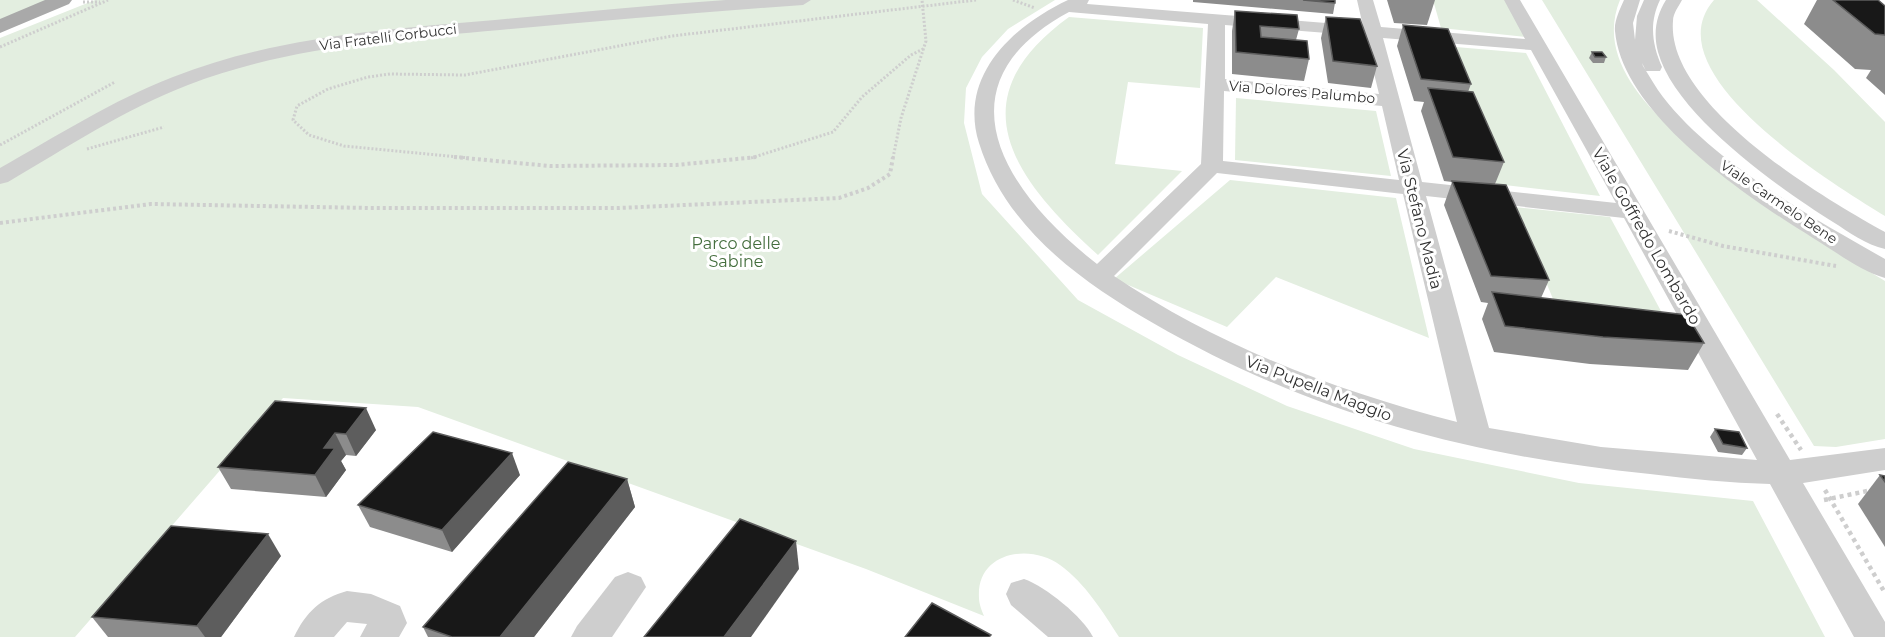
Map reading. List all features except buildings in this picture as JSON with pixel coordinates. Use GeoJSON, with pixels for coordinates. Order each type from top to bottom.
{"type":"FeatureCollection","features":[{"type":"Feature","properties":{"kind":"main road"},"geometry":{"type":"LineString","coordinates":[[0,27],[72,1]]}},
{"type":"Feature","properties":{"kind":"street","name":"Via Fratelli Corbucci"},"geometry":{"type":"LineString","coordinates":[[0,177],[144,96],[222,67],[295,49],[416,32],[684,8],[803,0]]}},
{"type":"Feature","properties":{"kind":"street","name":"Via Stefano Madia"},"geometry":{"type":"LineString","coordinates":[[1365,0],[1476,438]]}},
{"type":"Feature","properties":{"kind":"street","name":"Viale Goffredo Lombardo"},"geometry":{"type":"LineString","coordinates":[[1512,0],[1874,637]]}},
{"type":"Feature","properties":{"kind":"street"},"geometry":{"type":"LineString","coordinates":[[1657,4],[1682,31],[1684,50],[1696,75],[1738,125],[1767,149],[1855,212],[1885,230]]}},
{"type":"Feature","properties":{"kind":"street","name":"Viale Carmelo Bene"},"geometry":{"type":"LineString","coordinates":[[1885,242],[1807,209],[1745,182],[1719,162],[1684,131],[1641,79],[1626,42],[1625,20],[1657,4],[1664,21],[1664,44],[1678,77],[1695,101],[1727,133],[1778,174],[1807,209],[1885,270]]}},
{"type":"Feature","properties":{"kind":"street"},"geometry":{"type":"LineString","coordinates":[[1057,7],[1537,45]]}},
{"type":"Feature","properties":{"kind":"street","name":"Via Pupella Maggio"},"geometry":{"type":"LineString","coordinates":[[1057,7],[1006,52],[996,65],[985,92],[984,124],[994,159],[1017,200],[1053,240],[1123,295],[1183,330],[1260,368],[1371,410],[1430,428],[1476,438],[1611,461],[1789,484],[1814,470],[1885,459]]}},
{"type":"Feature","properties":{"kind":"street"},"geometry":{"type":"LineString","coordinates":[[1098,276],[1212,166],[1217,20]]}},
{"type":"Feature","properties":{"kind":"street","name":"Via Dolores Palumbo"},"geometry":{"type":"LineString","coordinates":[[1215,84],[1389,100]]}},
{"type":"Feature","properties":{"kind":"street"},"geometry":{"type":"LineString","coordinates":[[1212,166],[1634,212]]}},
{"type":"Feature","properties":{"kind":"street"},"geometry":{"type":"LineString","coordinates":[[1807,209],[1855,212]]}},
{"type":"Feature","properties":{"kind":"street","name":"Viale Carmelo Bene"},"geometry":{"type":"LineString","coordinates":[[1807,209],[1885,256]]}},
{"type":"Feature","properties":{"kind":"street"},"geometry":{"type":"LineString","coordinates":[[590,637],[628,587]]}},
{"type":"Feature","properties":{"kind":"street"},"geometry":{"type":"LineString","coordinates":[[1024,594],[1054,617],[1074,637]]}},
{"type":"Feature","properties":{"kind":"street"},"geometry":{"type":"LineString","coordinates":[[313,637],[335,610],[346,605],[354,605],[387,617],[388,623],[380,637]]}},
{"type":"Feature","properties":{"kind":"path"},"geometry":{"type":"LineString","coordinates":[[0,223],[151,204],[370,208],[620,208],[839,198],[868,188],[890,174],[901,118],[925,48],[922,0]]}},
{"type":"Feature","properties":{"kind":"path"},"geometry":{"type":"LineString","coordinates":[[925,48],[911,55],[862,97],[833,132],[753,158],[676,165],[527,164],[344,146],[309,135],[293,120],[297,106],[328,89],[368,77],[390,74],[465,75],[672,36],[976,0]]}},
{"type":"Feature","properties":{"kind":"path"},"geometry":{"type":"LineString","coordinates":[[1013,0],[1057,7]]}},
{"type":"Feature","properties":{"kind":"path"},"geometry":{"type":"LineString","coordinates":[[72,1],[103,3]]}},
{"type":"Feature","properties":{"kind":"path"},"geometry":{"type":"LineString","coordinates":[[1033,17],[1057,7]]}},
{"type":"Feature","properties":{"kind":"path"},"geometry":{"type":"LineString","coordinates":[[0,145],[115,82]]}},
{"type":"Feature","properties":{"kind":"path"},"geometry":{"type":"LineString","coordinates":[[1669,231],[1723,246],[1839,267]]}},
{"type":"Feature","properties":{"kind":"path"},"geometry":{"type":"LineString","coordinates":[[1789,484],[1830,501],[1876,489]]}},
{"type":"Feature","properties":{"kind":"green space"},"geometry":{"type":"Polygon","coordinates":[[[0,0],[54,0],[0,24],[0,0]]]}},
{"type":"Feature","properties":{"kind":"green space","name":"Parco delle Sabine"},"geometry":{"type":"Polygon","coordinates":[[[95,0],[1055,0],[1008,29],[982,57],[966,88],[964,123],[982,194],[1078,300],[1178,355],[1287,406],[1414,449],[1579,483],[1753,501],[1825,637],[1119,637],[1078,580],[1048,558],[1034,554],[1007,556],[986,570],[980,582],[979,600],[984,616],[866,569],[418,407],[283,398],[75,637],[0,637],[0,38],[95,0]]]}},
{"type":"Feature","properties":{"kind":"green space"},"geometry":{"type":"Polygon","coordinates":[[[1433,0],[1507,0],[1526,37],[1441,28],[1433,0]]]}},
{"type":"Feature","properties":{"kind":"green space"},"geometry":{"type":"Polygon","coordinates":[[[1542,0],[1620,0],[1614,31],[1620,61],[1635,89],[1658,116],[1713,162],[1854,262],[1885,281],[1885,439],[1836,447],[1814,446],[1542,0]]]}},
{"type":"Feature","properties":{"kind":"green space"},"geometry":{"type":"Polygon","coordinates":[[[1714,0],[1757,0],[1834,70],[1885,122],[1885,216],[1792,153],[1757,124],[1727,92],[1707,60],[1701,29],[1714,0]]]}},
{"type":"Feature","properties":{"kind":"green space"},"geometry":{"type":"Polygon","coordinates":[[[1069,17],[1203,28],[1200,88],[1128,82],[1115,164],[1182,171],[1098,255],[1042,198],[1022,169],[1009,139],[1006,109],[1013,79],[1034,48],[1069,17]]]}},
{"type":"Feature","properties":{"kind":"green space"},"geometry":{"type":"Polygon","coordinates":[[[1444,46],[1526,53],[1600,196],[1496,184],[1444,46]]]}},
{"type":"Feature","properties":{"kind":"green space"},"geometry":{"type":"Polygon","coordinates":[[[1236,98],[1376,111],[1391,176],[1235,160],[1236,98]]]}},
{"type":"Feature","properties":{"kind":"green space"},"geometry":{"type":"Polygon","coordinates":[[[1230,180],[1396,198],[1429,338],[1276,277],[1227,327],[1114,279],[1230,180]]]}},
{"type":"Feature","properties":{"kind":"green space"},"geometry":{"type":"Polygon","coordinates":[[[1515,207],[1610,217],[1668,324],[1558,311],[1515,207]]]}}]}
